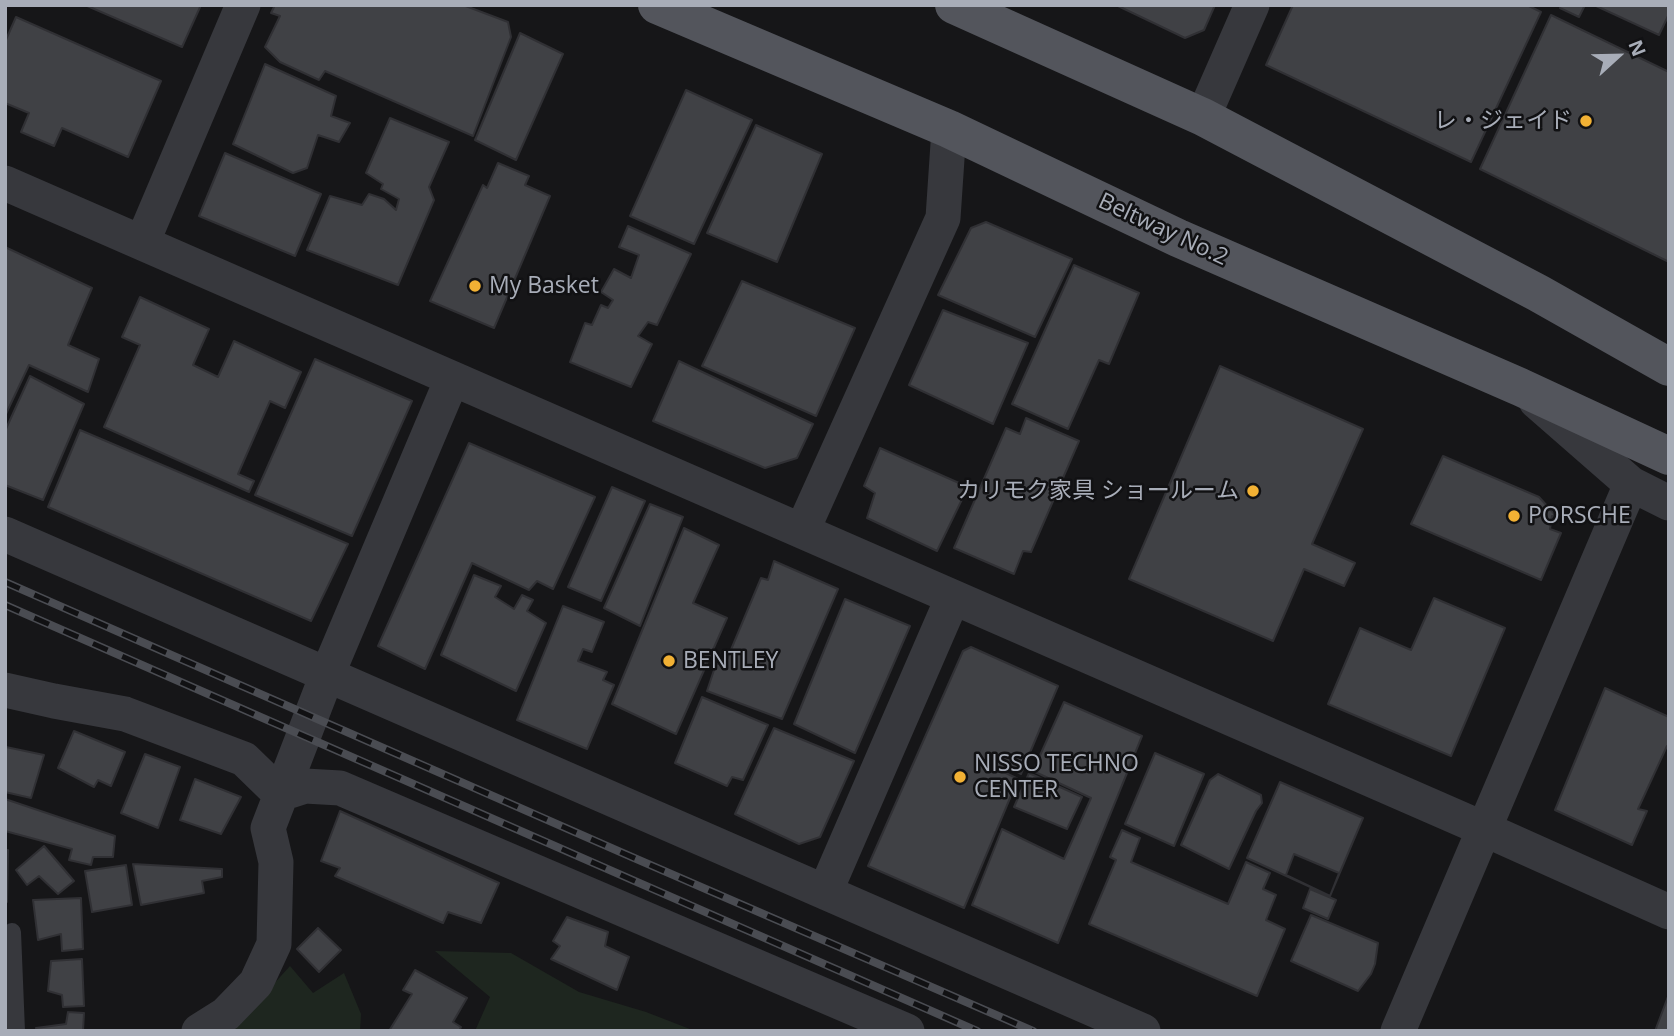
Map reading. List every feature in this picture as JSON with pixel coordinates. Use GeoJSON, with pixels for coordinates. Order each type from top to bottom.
{"type":"FeatureCollection","features":[{"type":"Feature","properties":{"kind":"main road","name":"Beltway No.2"},"geometry":{"type":"LineString","coordinates":[[657,5],[949,129],[1178,238],[1520,387],[1669,456]]}},
{"type":"Feature","properties":{"kind":"main road"},"geometry":{"type":"LineString","coordinates":[[954,5],[1203,117],[1538,293],[1669,367]]}},
{"type":"Feature","properties":{"kind":"street"},"geometry":{"type":"LineString","coordinates":[[142,243],[243,5]]}},
{"type":"Feature","properties":{"kind":"street"},"geometry":{"type":"LineString","coordinates":[[1203,117],[1252,5]]}},
{"type":"Feature","properties":{"kind":"street"},"geometry":{"type":"LineString","coordinates":[[802,531],[943,218],[949,129]]}},
{"type":"Feature","properties":{"kind":"street"},"geometry":{"type":"LineString","coordinates":[[5,183],[1669,912]]}},
{"type":"Feature","properties":{"kind":"street"},"geometry":{"type":"LineString","coordinates":[[199,1031],[226,1014],[256,983],[274,944],[276,862],[268,828],[327,675],[452,379]]}},
{"type":"Feature","properties":{"kind":"street"},"geometry":{"type":"LineString","coordinates":[[1520,387],[1631,484],[1669,503]]}},
{"type":"Feature","properties":{"kind":"street"},"geometry":{"type":"LineString","coordinates":[[1398,1031],[1631,484]]}},
{"type":"Feature","properties":{"kind":"street"},"geometry":{"type":"LineString","coordinates":[[5,534],[1143,1031]]}},
{"type":"Feature","properties":{"kind":"street"},"geometry":{"type":"LineString","coordinates":[[825,892],[953,597]]}},
{"type":"Feature","properties":{"kind":"street"},"geometry":{"type":"LineString","coordinates":[[5,690],[125,714],[232,754],[244,759],[280,794]]}},
{"type":"Feature","properties":{"kind":"street"},"geometry":{"type":"LineString","coordinates":[[280,794],[305,786],[341,788],[908,1031]]}},
{"type":"Feature","properties":{"kind":"lane"},"geometry":{"type":"LineString","coordinates":[[12,932],[16,1031]]}},
{"type":"Feature","properties":{"kind":"shaded area"},"geometry":{"type":"Polygon","coordinates":[[[435,951],[511,953],[579,992],[646,1012],[695,1031],[475,1031],[490,997],[435,951]]]}},
{"type":"Feature","properties":{"kind":"shaded area"},"geometry":{"type":"Polygon","coordinates":[[[290,966],[313,993],[344,973],[361,1014],[360,1031],[231,1031],[290,966]]]}},
{"type":"Feature","properties":{"kind":"building"},"geometry":{"type":"Polygon","coordinates":[[[85,5],[201,5],[182,47],[85,5]]]}},
{"type":"Feature","properties":{"kind":"building"},"geometry":{"type":"Polygon","coordinates":[[[275,5],[463,5],[508,22],[511,37],[473,136],[325,71],[319,80],[280,62],[265,47],[280,16],[271,13],[275,5]]]}},
{"type":"Feature","properties":{"kind":"building"},"geometry":{"type":"Polygon","coordinates":[[[1116,5],[1215,5],[1204,30],[1185,38],[1116,5]]]}},
{"type":"Feature","properties":{"kind":"building"},"geometry":{"type":"Polygon","coordinates":[[[1293,5],[1527,5],[1541,12],[1471,162],[1266,65],[1293,5]]]}},
{"type":"Feature","properties":{"kind":"building"},"geometry":{"type":"Polygon","coordinates":[[[1561,5],[1585,5],[1579,17],[1560,8],[1561,5]]]}},
{"type":"Feature","properties":{"kind":"building"},"geometry":{"type":"Polygon","coordinates":[[[1594,5],[1669,5],[1669,14],[1659,35],[1594,5]]]}},
{"type":"Feature","properties":{"kind":"building","name":"レ・ジェイド"},"geometry":{"type":"Polygon","coordinates":[[[1551,15],[1669,72],[1669,262],[1480,169],[1551,15]]]}},
{"type":"Feature","properties":{"kind":"building"},"geometry":{"type":"Polygon","coordinates":[[[16,17],[161,81],[128,157],[62,128],[54,146],[21,132],[29,113],[5,103],[5,42],[16,17]]]}},
{"type":"Feature","properties":{"kind":"building"},"geometry":{"type":"Polygon","coordinates":[[[520,33],[563,54],[516,160],[475,140],[520,33]]]}},
{"type":"Feature","properties":{"kind":"building"},"geometry":{"type":"Polygon","coordinates":[[[265,64],[336,96],[331,116],[350,123],[339,142],[318,135],[307,168],[293,173],[233,144],[265,64]]]}},
{"type":"Feature","properties":{"kind":"building"},"geometry":{"type":"Polygon","coordinates":[[[686,90],[752,120],[694,244],[630,216],[686,90]]]}},
{"type":"Feature","properties":{"kind":"building"},"geometry":{"type":"Polygon","coordinates":[[[390,118],[449,142],[429,187],[434,200],[398,285],[307,250],[330,196],[362,205],[369,194],[384,199],[396,210],[399,199],[381,189],[383,184],[366,173],[390,118]]]}},
{"type":"Feature","properties":{"kind":"building"},"geometry":{"type":"Polygon","coordinates":[[[756,125],[822,154],[777,262],[707,233],[756,125]]]}},
{"type":"Feature","properties":{"kind":"building"},"geometry":{"type":"Polygon","coordinates":[[[225,153],[321,194],[295,256],[199,216],[225,153]]]}},
{"type":"Feature","properties":{"kind":"building"},"geometry":{"type":"Polygon","coordinates":[[[498,163],[529,176],[525,185],[550,196],[494,328],[430,301],[483,185],[487,188],[498,163]]]}},
{"type":"Feature","properties":{"kind":"building"},"geometry":{"type":"Polygon","coordinates":[[[986,222],[1072,259],[1035,337],[938,295],[971,228],[986,222]]]}},
{"type":"Feature","properties":{"kind":"building"},"geometry":{"type":"Polygon","coordinates":[[[628,226],[691,254],[657,325],[648,322],[638,336],[652,344],[631,387],[570,362],[585,323],[592,325],[601,305],[608,308],[613,300],[601,292],[614,269],[631,278],[639,255],[619,247],[628,226]]]}},
{"type":"Feature","properties":{"kind":"building"},"geometry":{"type":"Polygon","coordinates":[[[5,247],[92,288],[68,345],[99,359],[88,392],[29,365],[5,416],[5,247]]]}},
{"type":"Feature","properties":{"kind":"building"},"geometry":{"type":"Polygon","coordinates":[[[1074,265],[1139,293],[1109,364],[1099,360],[1068,429],[1012,404],[1074,265]]]}},
{"type":"Feature","properties":{"kind":"building"},"geometry":{"type":"Polygon","coordinates":[[[742,281],[855,328],[816,416],[702,366],[742,281]]]}},
{"type":"Feature","properties":{"kind":"building"},"geometry":{"type":"Polygon","coordinates":[[[140,297],[209,329],[193,365],[218,377],[234,341],[301,372],[285,408],[270,401],[238,474],[254,481],[249,492],[104,427],[140,345],[122,337],[140,297]]]}},
{"type":"Feature","properties":{"kind":"building"},"geometry":{"type":"Polygon","coordinates":[[[943,310],[1028,343],[993,424],[909,385],[943,310]]]}},
{"type":"Feature","properties":{"kind":"building"},"geometry":{"type":"Polygon","coordinates":[[[315,359],[412,401],[352,536],[255,495],[315,359]]]}},
{"type":"Feature","properties":{"kind":"building"},"geometry":{"type":"Polygon","coordinates":[[[679,361],[813,424],[797,458],[765,468],[653,421],[679,361]]]}},
{"type":"Feature","properties":{"kind":"building"},"geometry":{"type":"Polygon","coordinates":[[[1220,366],[1363,429],[1312,544],[1355,563],[1344,586],[1304,569],[1273,641],[1129,579],[1220,366]]]}},
{"type":"Feature","properties":{"kind":"building"},"geometry":{"type":"Polygon","coordinates":[[[30,376],[84,404],[43,500],[5,485],[5,431],[30,376]]]}},
{"type":"Feature","properties":{"kind":"building"},"geometry":{"type":"Polygon","coordinates":[[[1026,418],[1079,441],[1031,552],[1023,551],[1014,574],[954,548],[1006,428],[1020,434],[1026,418]]]}},
{"type":"Feature","properties":{"kind":"building"},"geometry":{"type":"Polygon","coordinates":[[[80,430],[348,544],[311,621],[48,507],[80,430]]]}},
{"type":"Feature","properties":{"kind":"building"},"geometry":{"type":"Polygon","coordinates":[[[469,443],[595,497],[553,589],[537,581],[529,590],[472,563],[425,669],[378,646],[469,443]]]}},
{"type":"Feature","properties":{"kind":"building"},"geometry":{"type":"Polygon","coordinates":[[[880,448],[968,487],[937,551],[867,518],[875,493],[864,486],[880,448]]]}},
{"type":"Feature","properties":{"kind":"building"},"geometry":{"type":"Polygon","coordinates":[[[1443,456],[1539,497],[1558,518],[1552,516],[1550,529],[1561,533],[1541,580],[1411,524],[1443,456]]]}},
{"type":"Feature","properties":{"kind":"building"},"geometry":{"type":"Polygon","coordinates":[[[612,487],[645,501],[601,601],[568,587],[612,487]]]}},
{"type":"Feature","properties":{"kind":"building"},"geometry":{"type":"Polygon","coordinates":[[[650,504],[683,517],[640,626],[604,608],[650,504]]]}},
{"type":"Feature","properties":{"kind":"building","name":"BENTLEY"},"geometry":{"type":"Polygon","coordinates":[[[684,528],[719,545],[693,603],[727,618],[676,734],[612,704],[684,528]]]}},
{"type":"Feature","properties":{"kind":"building"},"geometry":{"type":"Polygon","coordinates":[[[774,561],[838,589],[782,719],[707,691],[716,664],[725,664],[761,578],[768,580],[774,561]]]}},
{"type":"Feature","properties":{"kind":"building"},"geometry":{"type":"Polygon","coordinates":[[[474,575],[501,586],[495,597],[514,609],[522,595],[533,600],[527,611],[546,623],[516,691],[441,655],[474,575]]]}},
{"type":"Feature","properties":{"kind":"building"},"geometry":{"type":"Polygon","coordinates":[[[1434,598],[1505,628],[1451,756],[1328,704],[1360,628],[1411,650],[1434,598]]]}},
{"type":"Feature","properties":{"kind":"building"},"geometry":{"type":"Polygon","coordinates":[[[845,599],[910,626],[855,753],[794,724],[845,599]]]}},
{"type":"Feature","properties":{"kind":"building"},"geometry":{"type":"Polygon","coordinates":[[[563,606],[604,622],[592,652],[583,649],[578,661],[607,672],[603,680],[614,685],[587,749],[517,720],[563,606]]]}},
{"type":"Feature","properties":{"kind":"building","name":"NISSO TECHNO CENTER"},"geometry":{"type":"Polygon","coordinates":[[[971,647],[1058,686],[1021,774],[1005,766],[1002,771],[1018,779],[964,908],[868,866],[963,651],[971,647]]]}},
{"type":"Feature","properties":{"kind":"building"},"geometry":{"type":"Polygon","coordinates":[[[1605,688],[1669,717],[1669,747],[1667,746],[1638,809],[1647,811],[1632,845],[1555,810],[1605,688]]]}},
{"type":"Feature","properties":{"kind":"building"},"geometry":{"type":"Polygon","coordinates":[[[702,697],[768,725],[743,780],[732,777],[727,786],[675,763],[702,697]]]}},
{"type":"Feature","properties":{"kind":"building"},"geometry":{"type":"Polygon","coordinates":[[[1064,702],[1142,736],[1058,943],[972,905],[1002,829],[1064,859],[1091,798],[1033,771],[1064,702]]]}},
{"type":"Feature","properties":{"kind":"building"},"geometry":{"type":"Polygon","coordinates":[[[774,728],[854,761],[820,837],[799,844],[735,814],[774,728]]]}},
{"type":"Feature","properties":{"kind":"building"},"geometry":{"type":"Polygon","coordinates":[[[74,731],[125,752],[111,786],[98,780],[94,787],[58,768],[74,731]]]}},
{"type":"Feature","properties":{"kind":"building"},"geometry":{"type":"Polygon","coordinates":[[[6,747],[44,755],[31,798],[5,792],[6,747]]]}},
{"type":"Feature","properties":{"kind":"building"},"geometry":{"type":"Polygon","coordinates":[[[1155,753],[1204,774],[1174,846],[1125,824],[1155,753]]]}},
{"type":"Feature","properties":{"kind":"building"},"geometry":{"type":"Polygon","coordinates":[[[145,754],[180,767],[158,828],[121,813],[145,754]]]}},
{"type":"Feature","properties":{"kind":"building"},"geometry":{"type":"Polygon","coordinates":[[[1029,773],[1082,797],[1067,829],[1014,807],[1029,773]]]}},
{"type":"Feature","properties":{"kind":"building"},"geometry":{"type":"Polygon","coordinates":[[[1218,774],[1261,795],[1262,803],[1229,869],[1181,845],[1210,780],[1218,774]]]}},
{"type":"Feature","properties":{"kind":"building"},"geometry":{"type":"Polygon","coordinates":[[[195,779],[241,797],[221,834],[180,820],[195,779]]]}},
{"type":"Feature","properties":{"kind":"building"},"geometry":{"type":"Polygon","coordinates":[[[1280,782],[1363,818],[1330,896],[1247,858],[1280,782]]]}},
{"type":"Feature","properties":{"kind":"building"},"geometry":{"type":"Polygon","coordinates":[[[5,799],[115,836],[113,857],[93,857],[91,865],[69,860],[72,849],[5,831],[5,799]]]}},
{"type":"Feature","properties":{"kind":"building"},"geometry":{"type":"Polygon","coordinates":[[[340,811],[499,883],[481,923],[448,912],[443,923],[335,876],[340,868],[321,861],[340,811]]]}},
{"type":"Feature","properties":{"kind":"building"},"geometry":{"type":"Polygon","coordinates":[[[1122,830],[1140,838],[1131,862],[1228,904],[1246,862],[1270,873],[1263,889],[1276,895],[1266,920],[1285,929],[1257,996],[1089,924],[1116,860],[1110,857],[1122,830]]]}},
{"type":"Feature","properties":{"kind":"building"},"geometry":{"type":"Polygon","coordinates":[[[44,846],[74,881],[58,894],[39,876],[27,885],[16,870],[44,846]]]}},
{"type":"Feature","properties":{"kind":"building"},"geometry":{"type":"Polygon","coordinates":[[[5,850],[8,850],[7,902],[5,902],[5,850]]]}},
{"type":"Feature","properties":{"kind":"building"},"geometry":{"type":"Polygon","coordinates":[[[1294,854],[1339,873],[1330,896],[1286,875],[1294,854]]]}},
{"type":"Feature","properties":{"kind":"building"},"geometry":{"type":"Polygon","coordinates":[[[133,864],[222,869],[222,877],[202,881],[204,893],[141,905],[133,864]]]}},
{"type":"Feature","properties":{"kind":"building"},"geometry":{"type":"Polygon","coordinates":[[[126,865],[132,905],[92,912],[85,871],[126,865]]]}},
{"type":"Feature","properties":{"kind":"building"},"geometry":{"type":"Polygon","coordinates":[[[1310,889],[1336,900],[1328,919],[1303,908],[1310,889]]]}},
{"type":"Feature","properties":{"kind":"building"},"geometry":{"type":"Polygon","coordinates":[[[81,898],[83,949],[62,951],[61,934],[38,940],[33,900],[81,898]]]}},
{"type":"Feature","properties":{"kind":"building"},"geometry":{"type":"Polygon","coordinates":[[[1311,915],[1378,943],[1371,974],[1358,991],[1291,961],[1311,915]]]}},
{"type":"Feature","properties":{"kind":"building"},"geometry":{"type":"Polygon","coordinates":[[[567,917],[608,932],[605,946],[629,957],[617,990],[551,959],[560,946],[553,941],[567,917]]]}},
{"type":"Feature","properties":{"kind":"building"},"geometry":{"type":"Polygon","coordinates":[[[318,928],[341,950],[319,972],[297,949],[318,928]]]}},
{"type":"Feature","properties":{"kind":"building"},"geometry":{"type":"Polygon","coordinates":[[[82,959],[84,1006],[63,1007],[62,995],[48,991],[51,961],[82,959]]]}},
{"type":"Feature","properties":{"kind":"building"},"geometry":{"type":"Polygon","coordinates":[[[415,970],[467,998],[453,1022],[461,1027],[459,1031],[389,1031],[412,994],[403,990],[415,970]]]}},
{"type":"Feature","properties":{"kind":"building"},"geometry":{"type":"Polygon","coordinates":[[[1669,994],[1669,1031],[1655,1031],[1669,994]]]}},
{"type":"Feature","properties":{"kind":"building"},"geometry":{"type":"Polygon","coordinates":[[[68,1012],[84,1013],[83,1031],[37,1031],[36,1028],[66,1024],[68,1012]]]}},
{"type":"Feature","properties":{"kind":"railway"},"geometry":{"type":"LineString","coordinates":[[5,582],[1033,1031]]}},
{"type":"Feature","properties":{"kind":"railway"},"geometry":{"type":"LineString","coordinates":[[5,605],[977,1031]]}},
{"type":"Feature","properties":{"kind":"place","name":"レ・ジェイド"},"geometry":{"type":"Point","coordinates":[1586,121]}},
{"type":"Feature","properties":{"kind":"place","name":"My Basket"},"geometry":{"type":"Point","coordinates":[475,286]}},
{"type":"Feature","properties":{"kind":"place","name":"カリモク家具 ショールーム"},"geometry":{"type":"Point","coordinates":[1253,491]}},
{"type":"Feature","properties":{"kind":"place","name":"PORSCHE"},"geometry":{"type":"Point","coordinates":[1514,516]}},
{"type":"Feature","properties":{"kind":"place","name":"BENTLEY"},"geometry":{"type":"Point","coordinates":[669,661]}},
{"type":"Feature","properties":{"kind":"place","name":"NISSO TECHNO CENTER"},"geometry":{"type":"Point","coordinates":[960,777]}}]}
